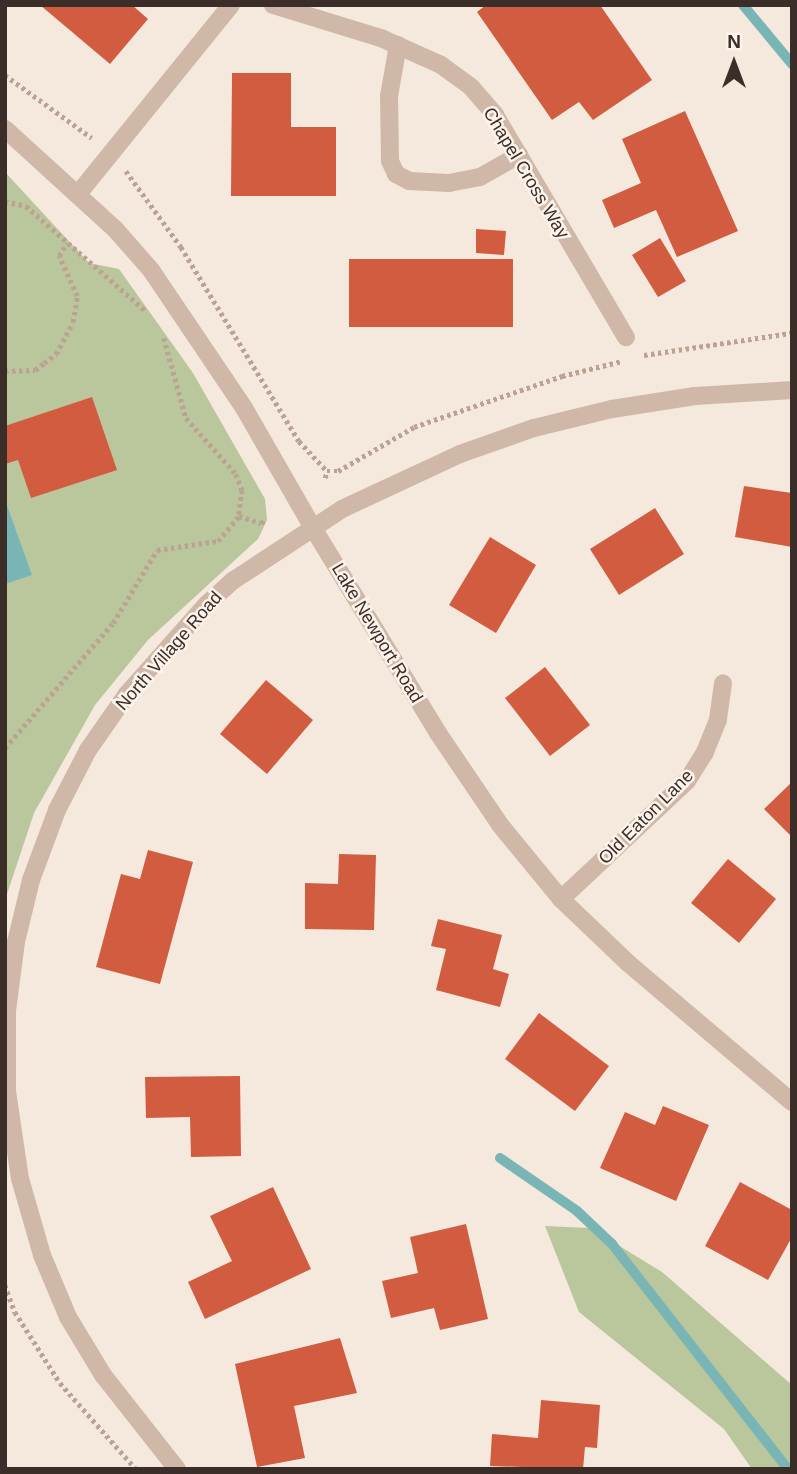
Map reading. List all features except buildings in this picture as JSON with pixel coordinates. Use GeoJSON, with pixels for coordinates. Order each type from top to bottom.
{"type":"FeatureCollection","features":[{"type":"Feature","properties":{"kind":"street"},"geometry":{"type":"LineString","coordinates":[[78,194],[231,5]]}},
{"type":"Feature","properties":{"kind":"street","name":"Chapel Cross Way"},"geometry":{"type":"LineString","coordinates":[[273,5],[398,45],[441,65],[471,87],[519,155],[626,337]]}},
{"type":"Feature","properties":{"kind":"street"},"geometry":{"type":"LineString","coordinates":[[398,45],[389,96],[390,161],[396,174],[409,181],[449,183],[480,177],[519,155]]}},
{"type":"Feature","properties":{"kind":"street","name":"Lake Newport Road"},"geometry":{"type":"LineString","coordinates":[[5,129],[78,194],[151,270],[181,309],[244,408],[313,528],[444,743],[501,826],[561,899],[628,963],[792,1102]]}},
{"type":"Feature","properties":{"kind":"street","name":"North Village Road"},"geometry":{"type":"LineString","coordinates":[[177,1469],[103,1375],[68,1317],[13,1180],[7,1091],[7,1011],[16,942],[31,880],[57,810],[88,750],[127,694],[207,604],[234,580],[313,528],[384,488],[534,428],[612,409],[695,396],[792,390]]}},
{"type":"Feature","properties":{"kind":"street","name":"Old Eaton Lane"},"geometry":{"type":"LineString","coordinates":[[561,899],[687,782],[718,719],[723,683]]}},
{"type":"Feature","properties":{"kind":"path"},"geometry":{"type":"LineString","coordinates":[[5,201],[26,206],[149,315]]}},
{"type":"Feature","properties":{"kind":"path"},"geometry":{"type":"LineString","coordinates":[[5,371],[35,370],[56,354],[73,322],[77,296],[59,256],[67,243]]}},
{"type":"Feature","properties":{"kind":"path"},"geometry":{"type":"LineString","coordinates":[[5,748],[113,624],[157,550],[218,541],[239,516],[242,490],[236,474],[186,418],[160,330]]}},
{"type":"Feature","properties":{"kind":"path"},"geometry":{"type":"LineString","coordinates":[[639,357],[792,333]]}},
{"type":"Feature","properties":{"kind":"path"},"geometry":{"type":"LineString","coordinates":[[325,478],[327,471],[338,471],[414,427],[562,376],[626,360]]}},
{"type":"Feature","properties":{"kind":"path"},"geometry":{"type":"LineString","coordinates":[[239,516],[261,523],[266,520]]}},
{"type":"Feature","properties":{"kind":"path"},"geometry":{"type":"LineString","coordinates":[[5,1285],[15,1312],[60,1383],[136,1469]]}},
{"type":"Feature","properties":{"kind":"green space"},"geometry":{"type":"Polygon","coordinates":[[[5,172],[89,263],[119,269],[193,373],[265,499],[267,520],[258,539],[148,640],[95,705],[34,813],[5,900],[5,172]]]}},
{"type":"Feature","properties":{"kind":"green space"},"geometry":{"type":"Polygon","coordinates":[[[545,1226],[590,1228],[662,1272],[792,1385],[792,1469],[752,1469],[724,1429],[579,1312],[545,1226]]]}},
{"type":"Feature","properties":{"kind":"water"},"geometry":{"type":"Polygon","coordinates":[[[5,500],[32,575],[5,584],[5,500]]]}},
{"type":"Feature","properties":{"kind":"waterway"},"geometry":{"type":"LineString","coordinates":[[743,5],[792,64]]}},
{"type":"Feature","properties":{"kind":"waterway"},"geometry":{"type":"LineString","coordinates":[[500,1158],[577,1211],[612,1244],[788,1469]]}}]}
